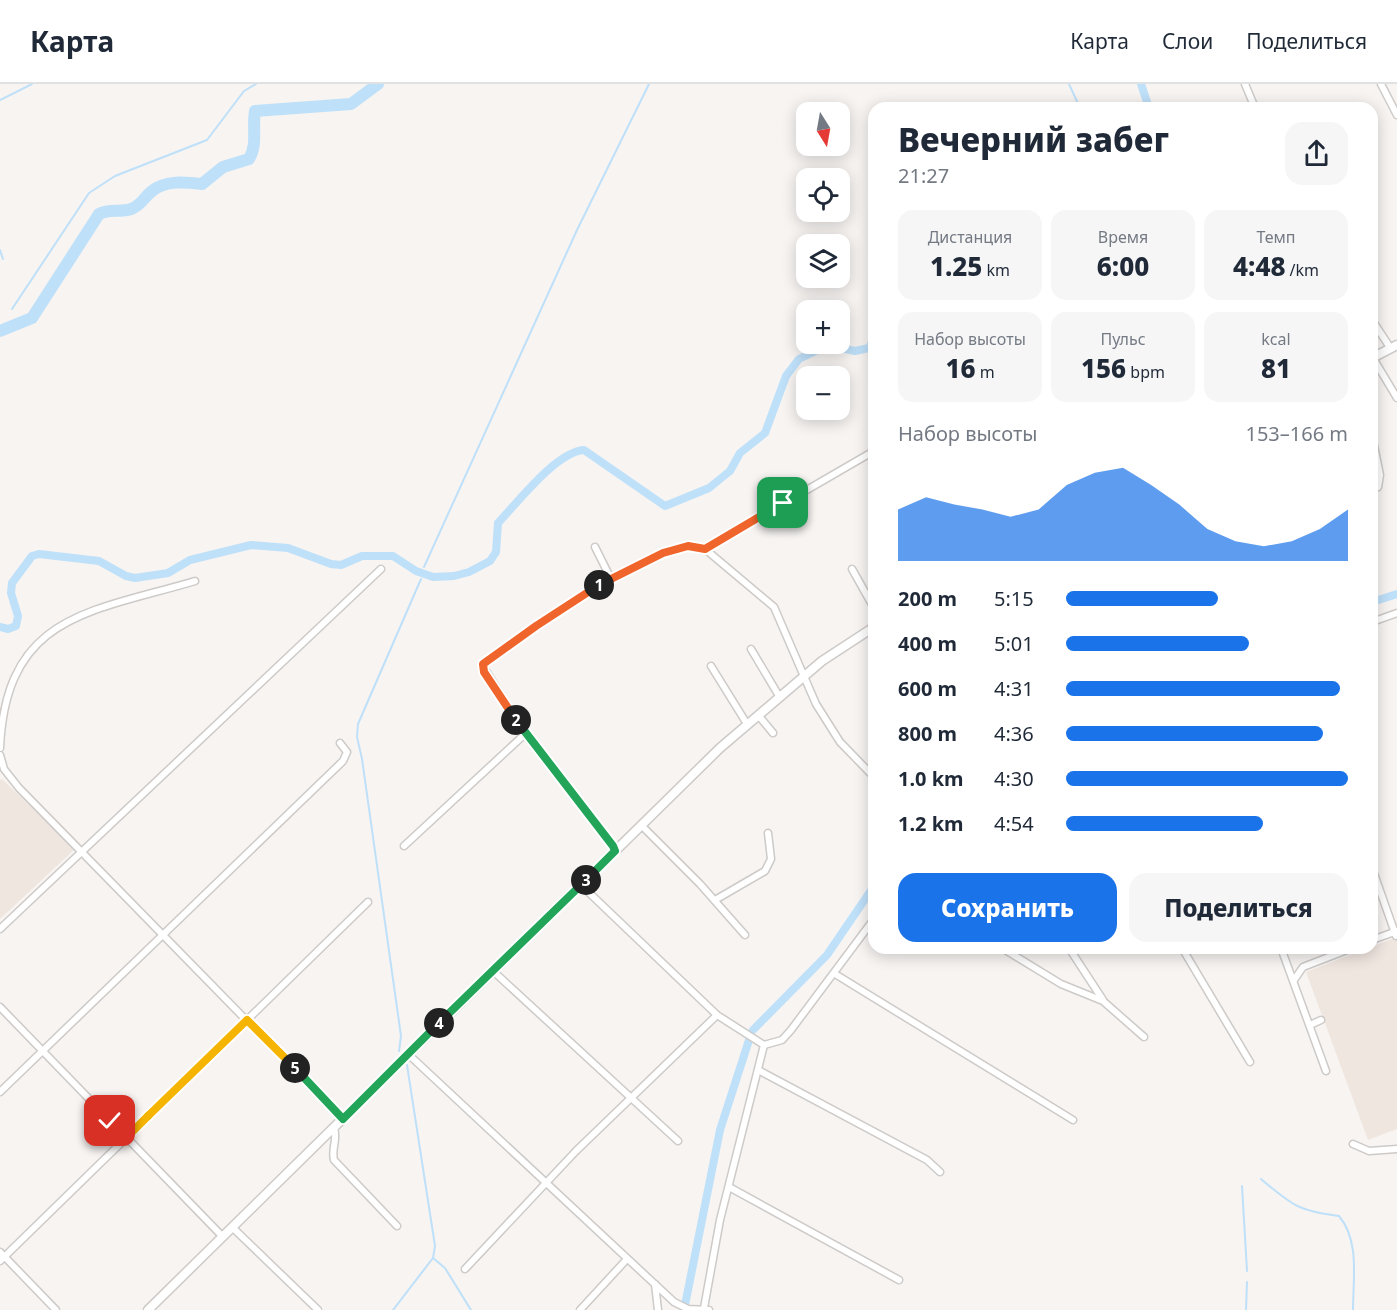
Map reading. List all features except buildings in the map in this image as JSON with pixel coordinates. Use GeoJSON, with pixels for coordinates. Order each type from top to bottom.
{"type":"FeatureCollection","features":[{"type":"Feature","properties":{"kind":"main road"},"geometry":{"type":"LineString","coordinates":[[1378,355],[1394,347]]}},
{"type":"Feature","properties":{"kind":"main road"},"geometry":{"type":"LineString","coordinates":[[148,1310],[641,825],[747,724],[803,677],[868,631]]}},
{"type":"Feature","properties":{"kind":"street"},"geometry":{"type":"LineString","coordinates":[[1245,84],[1252,102]]}},
{"type":"Feature","properties":{"kind":"street"},"geometry":{"type":"LineString","coordinates":[[1381,84],[1397,115]]}},
{"type":"Feature","properties":{"kind":"street"},"geometry":{"type":"LineString","coordinates":[[1378,327],[1394,347]]}},
{"type":"Feature","properties":{"kind":"street"},"geometry":{"type":"LineString","coordinates":[[1378,366],[1397,398]]}},
{"type":"Feature","properties":{"kind":"street"},"geometry":{"type":"LineString","coordinates":[[705,549],[868,454]]}},
{"type":"Feature","properties":{"kind":"street"},"geometry":{"type":"LineString","coordinates":[[1378,465],[1380,475],[1378,487]]}},
{"type":"Feature","properties":{"kind":"street"},"geometry":{"type":"LineString","coordinates":[[615,851],[610,841],[525,734],[484,672],[483,664],[589,590],[663,553],[688,546],[705,549],[774,607],[816,704],[840,742],[868,771]]}},
{"type":"Feature","properties":{"kind":"street"},"geometry":{"type":"LineString","coordinates":[[595,547],[611,579]]}},
{"type":"Feature","properties":{"kind":"street"},"geometry":{"type":"LineString","coordinates":[[0,929],[381,569]]}},
{"type":"Feature","properties":{"kind":"street"},"geometry":{"type":"LineString","coordinates":[[852,569],[868,597]]}},
{"type":"Feature","properties":{"kind":"street"},"geometry":{"type":"LineString","coordinates":[[0,748],[10,691],[28,654],[43,637],[79,615],[195,581]]}},
{"type":"Feature","properties":{"kind":"street"},"geometry":{"type":"LineString","coordinates":[[1378,620],[1397,613]]}},
{"type":"Feature","properties":{"kind":"street"},"geometry":{"type":"LineString","coordinates":[[751,649],[779,696]]}},
{"type":"Feature","properties":{"kind":"street"},"geometry":{"type":"LineString","coordinates":[[711,666],[747,724]]}},
{"type":"Feature","properties":{"kind":"street"},"geometry":{"type":"LineString","coordinates":[[758,715],[773,733]]}},
{"type":"Feature","properties":{"kind":"street"},"geometry":{"type":"LineString","coordinates":[[404,846],[525,734]]}},
{"type":"Feature","properties":{"kind":"street"},"geometry":{"type":"LineString","coordinates":[[0,1092],[343,761],[346,752],[340,743]]}},
{"type":"Feature","properties":{"kind":"street"},"geometry":{"type":"LineString","coordinates":[[0,754],[3,769],[11,780],[343,1119]]}},
{"type":"Feature","properties":{"kind":"street"},"geometry":{"type":"LineString","coordinates":[[641,825],[746,935]]}},
{"type":"Feature","properties":{"kind":"street"},"geometry":{"type":"LineString","coordinates":[[715,900],[765,871],[771,859],[768,833]]}},
{"type":"Feature","properties":{"kind":"street"},"geometry":{"type":"LineString","coordinates":[[1378,884],[1396,933],[1378,938]]}},
{"type":"Feature","properties":{"kind":"street"},"geometry":{"type":"LineString","coordinates":[[581,885],[717,1015],[764,1045]]}},
{"type":"Feature","properties":{"kind":"street"},"geometry":{"type":"LineString","coordinates":[[56,1310],[1,1257],[368,902]]}},
{"type":"Feature","properties":{"kind":"street"},"geometry":{"type":"LineString","coordinates":[[764,1045],[784,1038],[835,974],[868,927]]}},
{"type":"Feature","properties":{"kind":"street"},"geometry":{"type":"LineString","coordinates":[[1012,954],[1061,984],[1103,1001]]}},
{"type":"Feature","properties":{"kind":"street"},"geometry":{"type":"LineString","coordinates":[[1073,954],[1103,1001],[1144,1036]]}},
{"type":"Feature","properties":{"kind":"street"},"geometry":{"type":"LineString","coordinates":[[1186,954],[1250,1062]]}},
{"type":"Feature","properties":{"kind":"street"},"geometry":{"type":"LineString","coordinates":[[1283,954],[1326,1071]]}},
{"type":"Feature","properties":{"kind":"street"},"geometry":{"type":"LineString","coordinates":[[1294,980],[1303,967],[1337,954]]}},
{"type":"Feature","properties":{"kind":"street"},"geometry":{"type":"LineString","coordinates":[[493,971],[678,1142]]}},
{"type":"Feature","properties":{"kind":"street"},"geometry":{"type":"LineString","coordinates":[[835,974],[1073,1120]]}},
{"type":"Feature","properties":{"kind":"street"},"geometry":{"type":"LineString","coordinates":[[0,1007],[223,1237]]}},
{"type":"Feature","properties":{"kind":"street"},"geometry":{"type":"LineString","coordinates":[[465,1269],[546,1183],[717,1015]]}},
{"type":"Feature","properties":{"kind":"street"},"geometry":{"type":"LineString","coordinates":[[1310,1025],[1321,1020]]}},
{"type":"Feature","properties":{"kind":"street"},"geometry":{"type":"LineString","coordinates":[[408,1054],[481,1126],[680,1307],[706,1309],[716,1238],[764,1045]]}},
{"type":"Feature","properties":{"kind":"street"},"geometry":{"type":"LineString","coordinates":[[758,1070],[927,1160],[940,1172]]}},
{"type":"Feature","properties":{"kind":"street"},"geometry":{"type":"LineString","coordinates":[[334,1128],[337,1139],[333,1153],[334,1160],[398,1226]]}},
{"type":"Feature","properties":{"kind":"street"},"geometry":{"type":"LineString","coordinates":[[1353,1144],[1369,1151],[1397,1149]]}},
{"type":"Feature","properties":{"kind":"street"},"geometry":{"type":"LineString","coordinates":[[729,1187],[899,1280]]}},
{"type":"Feature","properties":{"kind":"street"},"geometry":{"type":"LineString","coordinates":[[232,1227],[318,1310]]}},
{"type":"Feature","properties":{"kind":"street"},"geometry":{"type":"LineString","coordinates":[[580,1310],[627,1259]]}},
{"type":"Feature","properties":{"kind":"street"},"geometry":{"type":"LineString","coordinates":[[655,1283],[658,1310]]}},
{"type":"Feature","properties":{"kind":"shaded area"},"geometry":{"type":"Polygon","coordinates":[[[2,779],[75,849],[0,919],[0,780],[2,779]]]}},
{"type":"Feature","properties":{"kind":"shaded area"},"geometry":{"type":"Polygon","coordinates":[[[1397,937],[1397,1129],[1368,1140],[1306,972],[1353,954],[1378,954],[1378,944],[1397,937]]]}},
{"type":"Feature","properties":{"kind":"waterway"},"geometry":{"type":"LineString","coordinates":[[0,100],[32,84]]}},
{"type":"Feature","properties":{"kind":"waterway"},"geometry":{"type":"LineString","coordinates":[[12,309],[89,193],[115,176],[207,140],[244,91],[256,84]]}},
{"type":"Feature","properties":{"kind":"waterway"},"geometry":{"type":"LineString","coordinates":[[0,331],[32,318],[99,214],[135,207],[157,187],[169,183],[202,184],[223,167],[249,159],[254,142],[255,111],[351,104],[378,84]]}},
{"type":"Feature","properties":{"kind":"waterway"},"geometry":{"type":"LineString","coordinates":[[424,567],[577,230],[649,84]]}},
{"type":"Feature","properties":{"kind":"waterway"},"geometry":{"type":"LineString","coordinates":[[1069,84],[1077,102]]}},
{"type":"Feature","properties":{"kind":"waterway"},"geometry":{"type":"LineString","coordinates":[[1141,84],[1147,102]]}},
{"type":"Feature","properties":{"kind":"waterway"},"geometry":{"type":"LineString","coordinates":[[0,250],[3,259]]}},
{"type":"Feature","properties":{"kind":"waterway"},"geometry":{"type":"LineString","coordinates":[[0,627],[8,629],[16,626],[18,616],[11,593],[12,583],[32,556],[39,554],[99,561],[126,576],[135,578],[168,573],[190,560],[251,545],[288,548],[331,564],[341,565],[362,556],[393,556],[416,571],[433,577],[454,576],[469,572],[490,561],[496,552],[498,523],[538,479],[562,459],[584,450],[665,506],[709,488],[730,471],[740,453],[765,433],[786,376],[799,359],[828,345],[855,351],[868,348]]}},
{"type":"Feature","properties":{"kind":"waterway"},"geometry":{"type":"LineString","coordinates":[[399,1051],[401,1036],[357,737],[358,724],[421,579]]}},
{"type":"Feature","properties":{"kind":"waterway"},"geometry":{"type":"LineString","coordinates":[[1378,600],[1397,594]]}},
{"type":"Feature","properties":{"kind":"waterway"},"geometry":{"type":"LineString","coordinates":[[753,1030],[827,955],[868,895]]}},
{"type":"Feature","properties":{"kind":"waterway"},"geometry":{"type":"LineString","coordinates":[[684,1310],[720,1130],[750,1037]]}},
{"type":"Feature","properties":{"kind":"waterway"},"geometry":{"type":"LineString","coordinates":[[393,1310],[433,1258],[435,1246],[407,1065]]}},
{"type":"Feature","properties":{"kind":"waterway"},"geometry":{"type":"LineString","coordinates":[[1261,1179],[1280,1195],[1304,1209],[1339,1216],[1346,1226],[1353,1249],[1353,1310]]}},
{"type":"Feature","properties":{"kind":"waterway"},"geometry":{"type":"LineString","coordinates":[[1242,1186],[1247,1271]]}},
{"type":"Feature","properties":{"kind":"waterway"},"geometry":{"type":"LineString","coordinates":[[433,1258],[445,1268],[471,1310]]}},
{"type":"Feature","properties":{"kind":"waterway"},"geometry":{"type":"LineString","coordinates":[[1246,1310],[1247,1282]]}},
{"type":"Feature","properties":{"kind":"route"},"geometry":{"type":"LineString","coordinates":[[110,1121],[126,1138],[247,1020],[343,1119],[615,851],[610,841],[525,734],[482,669],[483,664],[589,590],[663,553],[688,546],[705,549],[783,503]]}}]}
